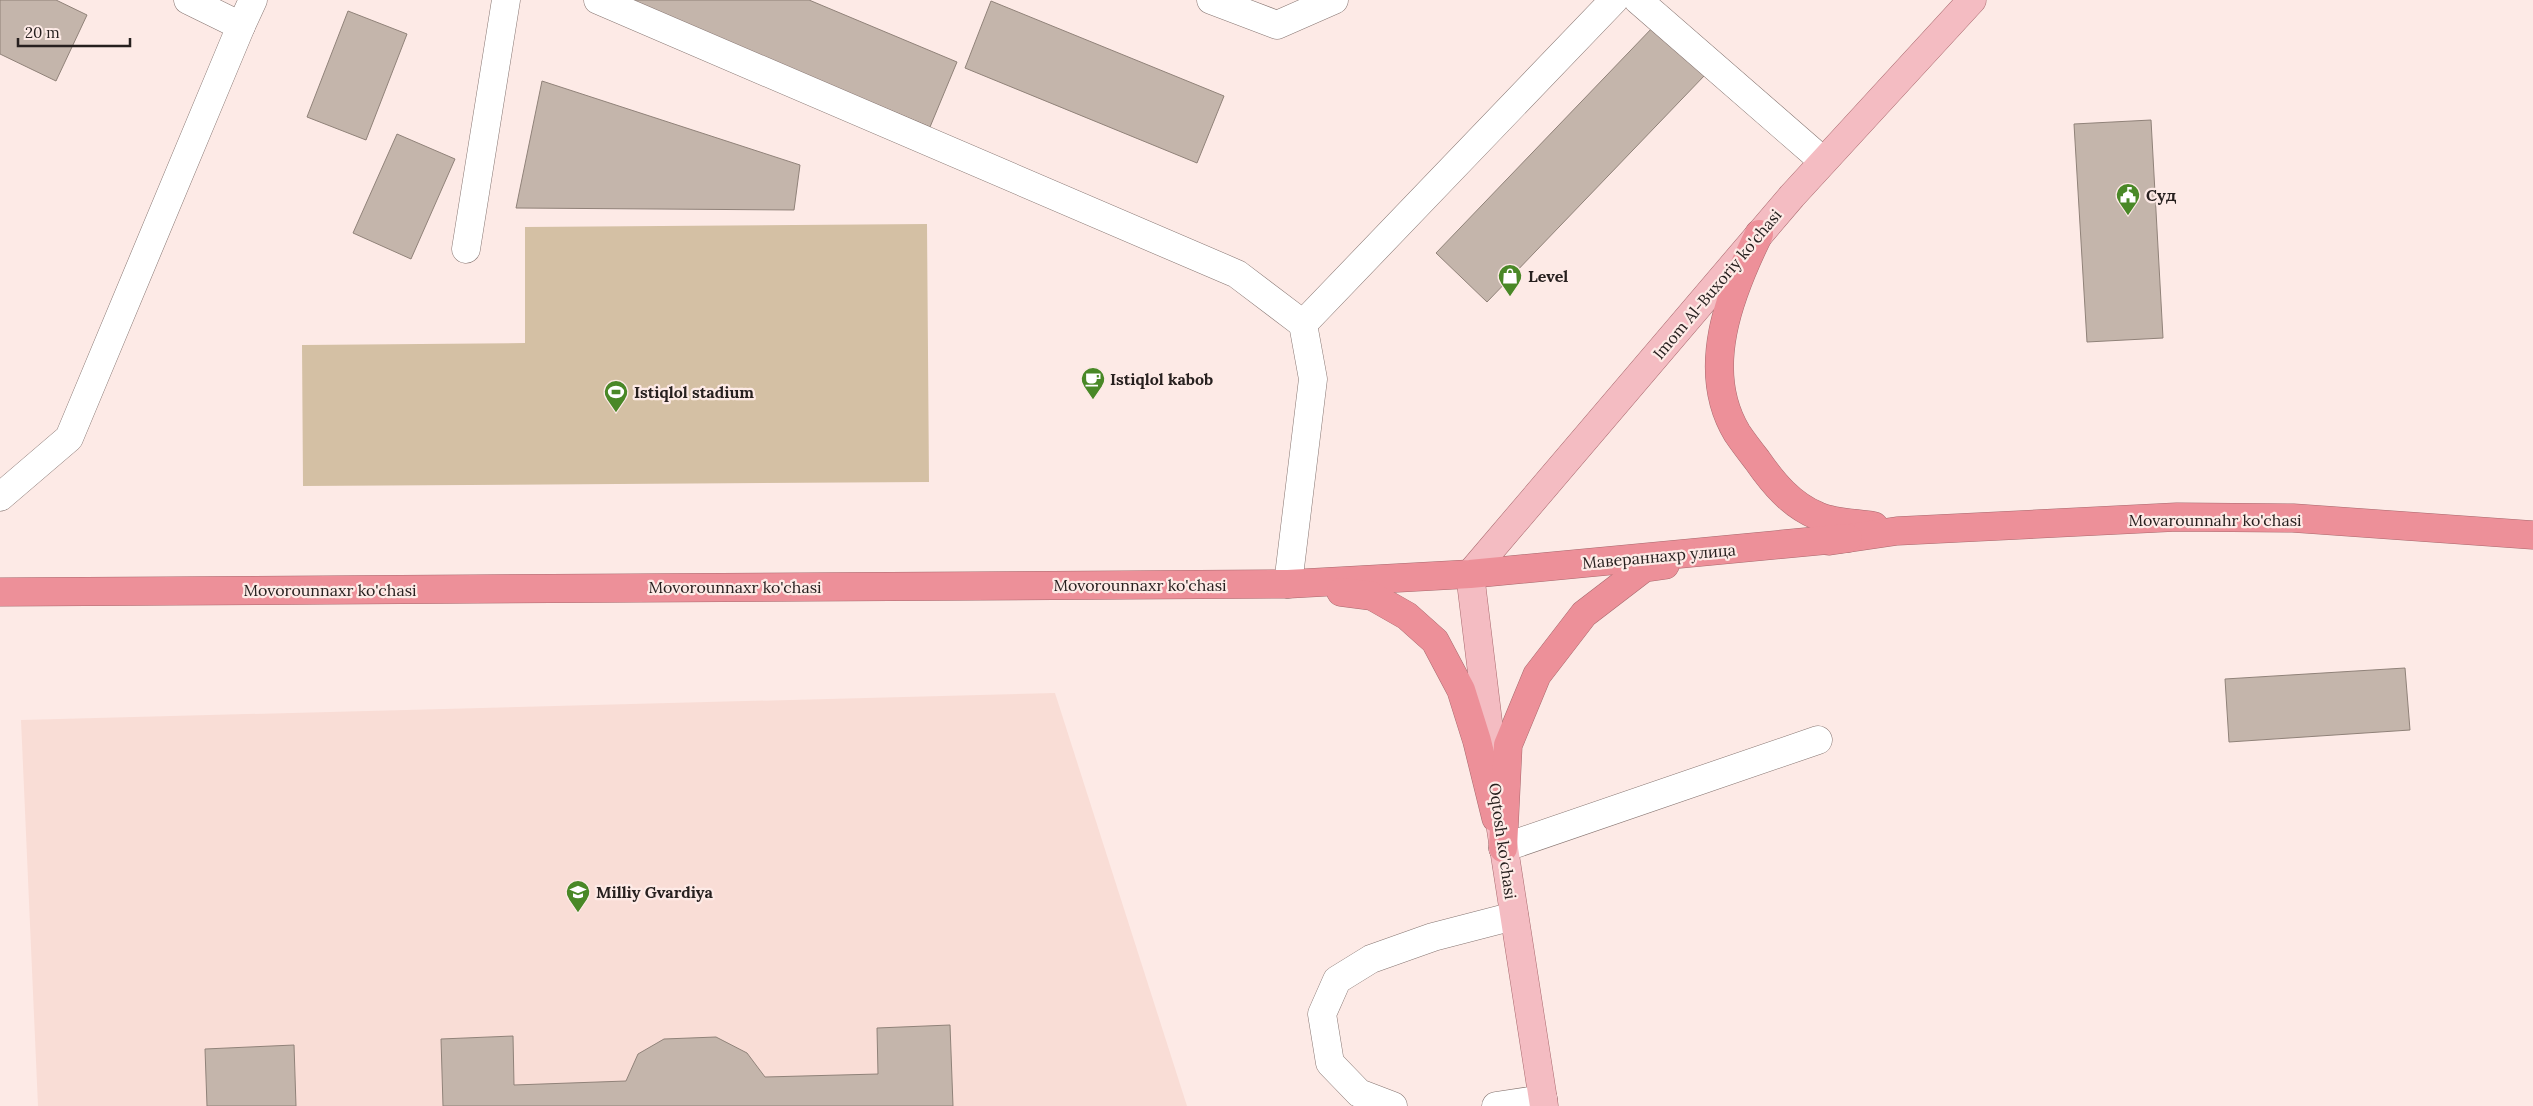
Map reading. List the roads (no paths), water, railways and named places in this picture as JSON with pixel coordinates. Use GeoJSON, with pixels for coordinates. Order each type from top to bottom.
{"type":"FeatureCollection","features":[{"type":"Feature","properties":{"kind":"highway"},"geometry":{"type":"LineString","coordinates":[[1759,234],[1739,274],[1726,318],[1721,346],[1719,373],[1725,403],[1736,432],[1771,480],[1792,501],[1818,516],[1897,531]]}},
{"type":"Feature","properties":{"kind":"highway","name":"Movarounnahr ko'chasi"},"geometry":{"type":"LineString","coordinates":[[1897,531],[2177,517],[2293,518],[2533,535]]}},
{"type":"Feature","properties":{"kind":"highway"},"geometry":{"type":"LineString","coordinates":[[1503,848],[1508,745],[1537,674],[1584,614],[1644,568],[1897,531]]}},
{"type":"Feature","properties":{"kind":"highway","name":"Мавераннахр улица"},"geometry":{"type":"LineString","coordinates":[[1470,574],[1848,538]]}},
{"type":"Feature","properties":{"kind":"highway","name":"Movorounnaxr ko'chasi"},"geometry":{"type":"LineString","coordinates":[[0,592],[1288,584],[1470,574]]}},
{"type":"Feature","properties":{"kind":"highway"},"geometry":{"type":"LineString","coordinates":[[1288,584],[1372,596],[1407,616],[1435,641],[1461,690],[1477,741],[1503,848]]}},
{"type":"Feature","properties":{"kind":"main road","name":"Imom Al-Buxoriy ko'chasi"},"geometry":{"type":"LineString","coordinates":[[1470,574],[1759,234],[1972,0]]}},
{"type":"Feature","properties":{"kind":"main road","name":"Oqtosh ko'chasi"},"geometry":{"type":"LineString","coordinates":[[1470,574],[1503,848],[1543,1102]]}},
{"type":"Feature","properties":{"kind":"lane"},"geometry":{"type":"LineString","coordinates":[[188,0],[241,26]]}},
{"type":"Feature","properties":{"kind":"lane"},"geometry":{"type":"LineString","coordinates":[[0,497],[69,438],[253,0]]}},
{"type":"Feature","properties":{"kind":"lane"},"geometry":{"type":"LineString","coordinates":[[466,249],[506,0]]}},
{"type":"Feature","properties":{"kind":"lane"},"geometry":{"type":"LineString","coordinates":[[598,0],[1237,274],[1303,324],[1313,378],[1288,584]]}},
{"type":"Feature","properties":{"kind":"lane"},"geometry":{"type":"LineString","coordinates":[[1211,0],[1277,25],[1334,0]]}},
{"type":"Feature","properties":{"kind":"lane"},"geometry":{"type":"LineString","coordinates":[[1303,324],[1614,0]]}},
{"type":"Feature","properties":{"kind":"lane"},"geometry":{"type":"LineString","coordinates":[[1638,0],[1824,161]]}},
{"type":"Feature","properties":{"kind":"lane"},"geometry":{"type":"LineString","coordinates":[[1503,848],[1818,740]]}},
{"type":"Feature","properties":{"kind":"lane"},"geometry":{"type":"LineString","coordinates":[[1393,1106],[1359,1093],[1330,1063],[1322,1014],[1337,980],[1372,959],[1433,937],[1514,916]]}},
{"type":"Feature","properties":{"kind":"lane"},"geometry":{"type":"LineString","coordinates":[[1496,1106],[1543,1102]]}},
{"type":"Feature","properties":{"kind":"place","name":"Суд"},"geometry":{"type":"Point","coordinates":[2128,216]}},
{"type":"Feature","properties":{"kind":"place","name":"Level"},"geometry":{"type":"Point","coordinates":[1510,297]}},
{"type":"Feature","properties":{"kind":"place","name":"Istiqlol kabob"},"geometry":{"type":"Point","coordinates":[1093,400]}},
{"type":"Feature","properties":{"kind":"place","name":"Istiqlol stadium"},"geometry":{"type":"Point","coordinates":[616,413]}},
{"type":"Feature","properties":{"kind":"place","name":"Milliy Gvardiya"},"geometry":{"type":"Point","coordinates":[578,913]}}]}
